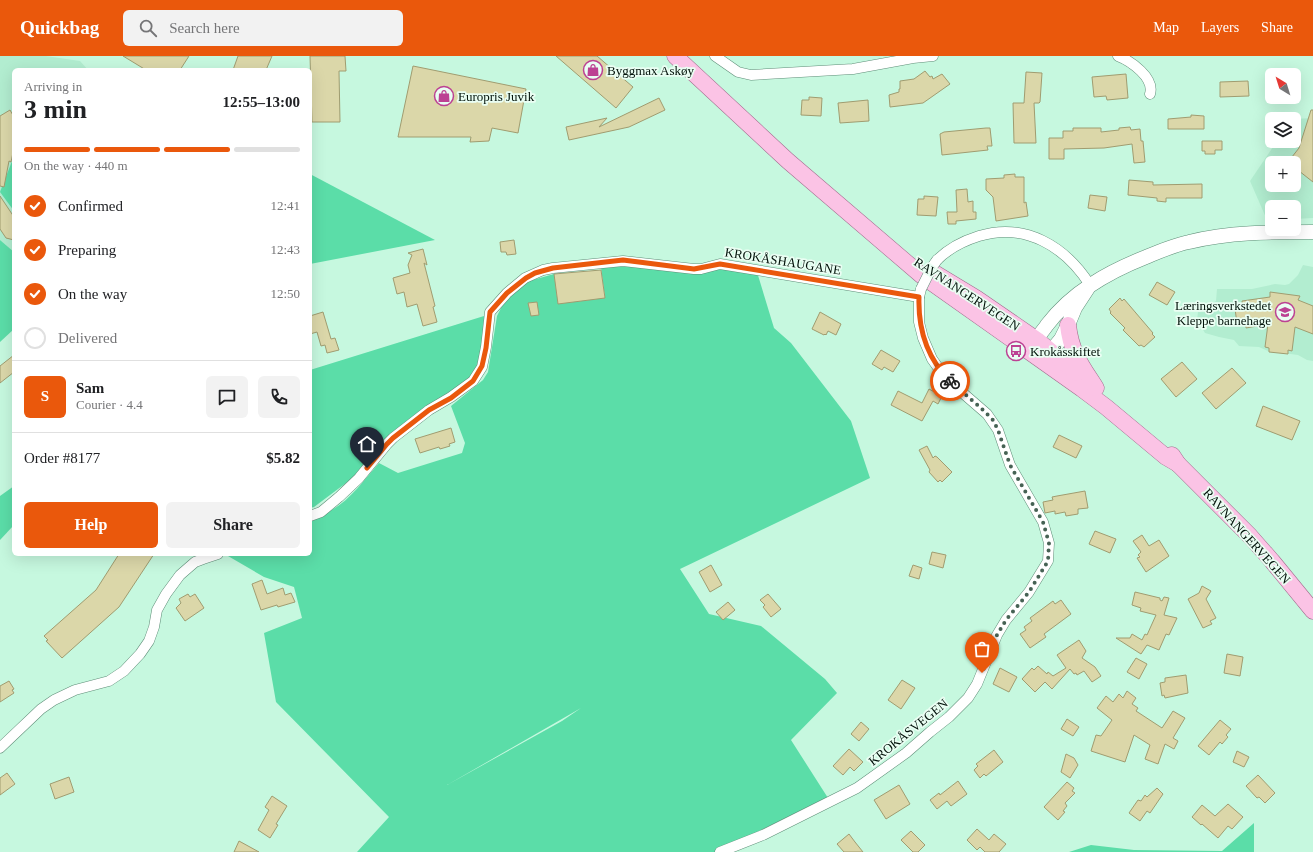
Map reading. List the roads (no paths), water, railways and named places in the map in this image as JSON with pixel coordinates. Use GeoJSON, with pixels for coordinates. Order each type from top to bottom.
{"type":"FeatureCollection","features":[{"type":"Feature","properties":{"kind":"main road","name":"RAVNANGERVEGEN"},"geometry":{"type":"LineString","coordinates":[[675,56],[788,161],[921,275],[1042,349],[1096,388],[1171,453],[1178,464]]}},
{"type":"Feature","properties":{"kind":"main road"},"geometry":{"type":"LineString","coordinates":[[1042,349],[1058,312],[1069,301],[1090,285],[1124,266],[1188,242],[1257,233],[1313,232]]}},
{"type":"Feature","properties":{"kind":"main road"},"geometry":{"type":"LineString","coordinates":[[1042,349],[1061,339],[1075,308],[1090,285]]}},
{"type":"Feature","properties":{"kind":"main road"},"geometry":{"type":"LineString","coordinates":[[1068,325],[1071,345],[1077,360],[1096,388]]}},
{"type":"Feature","properties":{"kind":"main road","name":"RAVNANGERVEGEN"},"geometry":{"type":"LineString","coordinates":[[1042,349],[1106,407],[1166,457],[1178,464],[1208,492],[1250,536],[1313,611]]}},
{"type":"Feature","properties":{"kind":"street"},"geometry":{"type":"LineString","coordinates":[[715,56],[738,72],[751,76],[854,69],[907,59],[933,56]]}},
{"type":"Feature","properties":{"kind":"street"},"geometry":{"type":"LineString","coordinates":[[1118,56],[1130,61],[1139,68],[1151,90],[1150,94]]}},
{"type":"Feature","properties":{"kind":"street","name":"KROKÅSVEGEN"},"geometry":{"type":"LineString","coordinates":[[720,852],[763,834],[857,788],[906,753],[949,717],[968,698],[977,684],[997,635],[1006,620],[1029,592],[1048,561],[1049,543],[1043,522],[1010,465],[993,420],[947,378],[932,359],[919,322],[920,293],[932,267],[937,260],[951,248],[972,238],[992,232],[1003,231],[1037,238],[1061,252],[1075,265],[1090,285]]}},
{"type":"Feature","properties":{"kind":"street","name":"KROKÅSHAUGANE"},"geometry":{"type":"LineString","coordinates":[[312,515],[321,512],[359,478],[393,438],[429,410],[451,398],[473,381],[479,373],[483,361],[490,312],[515,286],[526,278],[539,272],[553,268],[623,260],[694,269],[720,264],[920,293]]}},
{"type":"Feature","properties":{"kind":"street"},"geometry":{"type":"LineString","coordinates":[[0,748],[41,709],[54,700],[75,690],[109,681],[124,671],[149,641],[154,627],[157,610],[166,594],[180,575],[195,562],[210,556]]}},
{"type":"Feature","properties":{"kind":"place","name":"Byggmax Askøy"},"geometry":{"type":"Point","coordinates":[593,70]}},
{"type":"Feature","properties":{"kind":"place","name":"Europris Juvik"},"geometry":{"type":"Point","coordinates":[444,96]}},
{"type":"Feature","properties":{"kind":"place","name":"Læringsverkstedet Kleppe barnehage"},"geometry":{"type":"Point","coordinates":[1285,312]}},
{"type":"Feature","properties":{"kind":"place","name":"Krokåsskiftet"},"geometry":{"type":"Point","coordinates":[1016,351]}}]}
